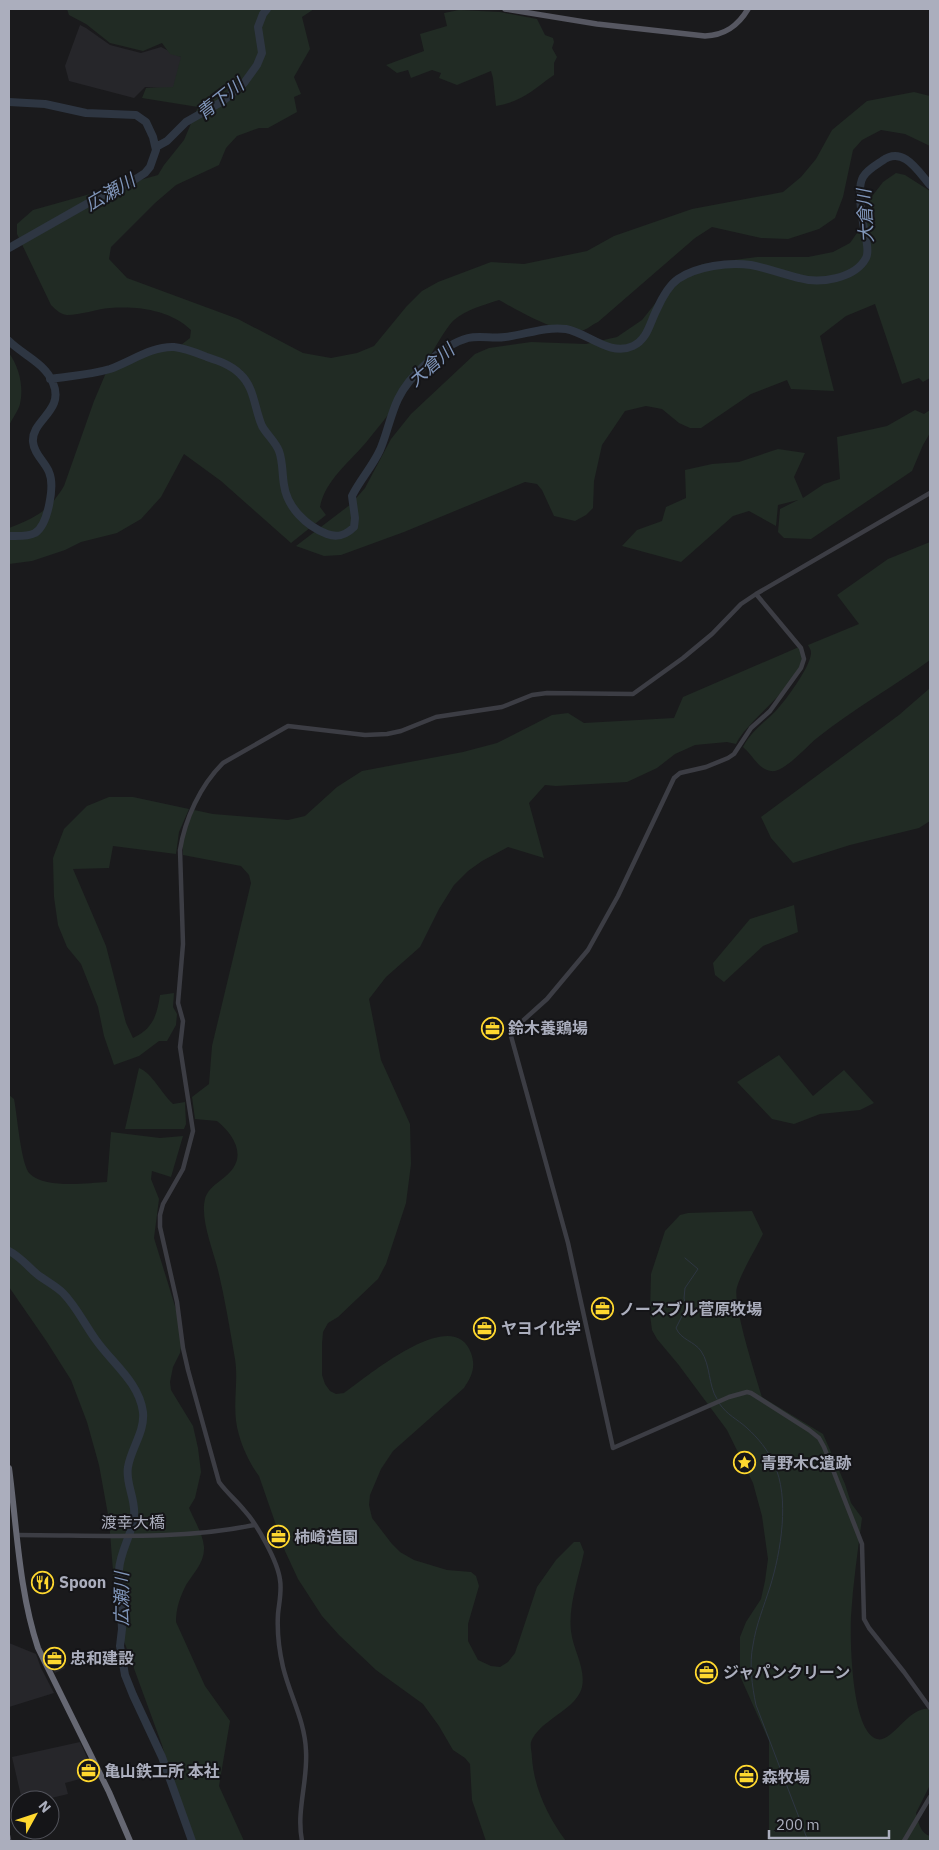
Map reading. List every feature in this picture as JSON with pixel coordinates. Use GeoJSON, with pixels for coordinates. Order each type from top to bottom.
{"type":"FeatureCollection","features":[{"type":"Feature","properties":{"kind":"highway"},"geometry":{"type":"LineString","coordinates":[[9,1468],[28,1608],[38,1648],[109,1792],[130,1841]]}},
{"type":"Feature","properties":{"kind":"main road"},"geometry":{"type":"LineString","coordinates":[[505,9],[597,24],[705,36],[720,34],[730,30],[744,16],[748,9]]}},
{"type":"Feature","properties":{"kind":"street"},"geometry":{"type":"LineString","coordinates":[[302,1841],[300,1818],[306,1758],[305,1735],[280,1654],[278,1617],[281,1582],[278,1570],[254,1525],[245,1511],[219,1482],[184,1355],[177,1302],[160,1227],[160,1215],[163,1204],[183,1170],[193,1131],[180,1052],[183,1021],[178,1003],[178,994],[183,944],[180,850],[182,837],[193,805],[217,768],[223,763],[288,726],[296,725],[365,734],[387,734],[401,731],[436,717],[502,707],[532,695],[547,693],[634,694],[712,634],[741,604],[930,493]]}},
{"type":"Feature","properties":{"kind":"street"},"geometry":{"type":"LineString","coordinates":[[756,594],[801,648],[804,659],[801,668],[768,713],[751,728],[732,756],[706,767],[680,773],[674,778],[618,896],[588,950],[546,999],[517,1026],[511,1036],[568,1243],[613,1448],[747,1392],[760,1398],[814,1434],[824,1447],[862,1544],[864,1619],[930,1708]]}},
{"type":"Feature","properties":{"kind":"street","name":"渡幸大橋"},"geometry":{"type":"LineString","coordinates":[[18,1535],[174,1535],[213,1532],[254,1525]]}},
{"type":"Feature","properties":{"kind":"street"},"geometry":{"type":"LineString","coordinates":[[904,1841],[930,1797]]}},
{"type":"Feature","properties":{"kind":"shaded area"},"geometry":{"type":"Polygon","coordinates":[[[67,9],[314,9],[302,17],[310,49],[294,77],[301,94],[294,97],[297,112],[268,128],[259,128],[237,136],[226,148],[219,165],[176,185],[155,203],[111,247],[109,259],[127,278],[238,319],[303,353],[331,358],[357,353],[374,346],[406,307],[422,291],[438,282],[491,262],[524,264],[587,251],[614,236],[692,209],[783,192],[801,177],[816,159],[832,130],[867,101],[914,92],[930,96],[930,146],[905,134],[881,130],[862,140],[853,150],[843,197],[835,218],[819,229],[788,239],[761,238],[712,227],[695,238],[598,322],[584,330],[564,330],[541,322],[499,300],[459,316],[446,330],[421,371],[395,406],[333,479],[327,488],[320,507],[326,515],[291,543],[221,481],[184,454],[161,497],[141,519],[117,533],[81,542],[65,550],[32,561],[9,564],[9,528],[41,513],[53,502],[64,486],[94,401],[108,368],[132,357],[181,345],[190,338],[191,330],[183,323],[164,314],[142,309],[110,308],[78,314],[67,315],[60,313],[51,305],[17,234],[17,224],[33,210],[158,175],[184,140],[198,107],[142,98],[146,88],[173,87],[181,57],[170,54],[162,43],[143,51],[110,43],[86,24],[69,15],[67,9]]]}},
{"type":"Feature","properties":{"kind":"shaded area"},"geometry":{"type":"Polygon","coordinates":[[[459,10],[500,12],[537,19],[545,35],[553,38],[552,48],[557,57],[554,63],[554,75],[521,98],[496,106],[491,71],[457,85],[439,78],[441,73],[432,70],[411,78],[408,70],[397,73],[386,65],[424,51],[420,34],[447,26],[444,13],[459,10]]]}},
{"type":"Feature","properties":{"kind":"shaded area"},"geometry":{"type":"Polygon","coordinates":[[[80,25],[110,45],[141,53],[161,47],[185,59],[174,89],[145,87],[134,98],[69,81],[65,66],[80,25]]]}},
{"type":"Feature","properties":{"kind":"shaded area"},"geometry":{"type":"Polygon","coordinates":[[[896,173],[905,175],[930,191],[930,378],[923,382],[919,378],[902,384],[875,304],[846,316],[820,336],[834,391],[791,389],[787,380],[751,394],[701,428],[690,428],[679,423],[662,409],[646,406],[625,411],[602,445],[594,481],[593,508],[586,515],[575,521],[554,516],[542,490],[537,484],[525,482],[404,532],[341,555],[324,556],[296,546],[351,504],[365,488],[391,439],[411,414],[475,354],[489,348],[531,342],[586,344],[617,337],[642,320],[670,285],[685,271],[703,264],[757,257],[808,257],[833,252],[850,243],[864,223],[870,199],[883,182],[896,173]]]}},
{"type":"Feature","properties":{"kind":"shaded area"},"geometry":{"type":"Polygon","coordinates":[[[9,353],[18,371],[21,397],[19,407],[9,426],[9,353]]]}},
{"type":"Feature","properties":{"kind":"shaded area"},"geometry":{"type":"Polygon","coordinates":[[[915,410],[924,414],[930,410],[930,433],[912,471],[811,539],[784,538],[778,532],[780,509],[798,500],[778,505],[776,526],[749,511],[733,516],[681,562],[622,546],[637,530],[662,521],[666,507],[686,498],[685,470],[712,464],[739,462],[778,449],[805,453],[794,477],[803,498],[824,484],[840,479],[837,437],[887,426],[915,410]]]}},
{"type":"Feature","properties":{"kind":"shaded area"},"geometry":{"type":"Polygon","coordinates":[[[930,542],[930,660],[831,727],[786,766],[775,771],[765,769],[743,747],[756,729],[775,712],[799,680],[810,657],[811,651],[808,645],[859,624],[837,595],[888,559],[930,542]]]}},
{"type":"Feature","properties":{"kind":"shaded area"},"geometry":{"type":"Polygon","coordinates":[[[799,647],[802,658],[800,668],[793,679],[742,734],[736,744],[727,742],[695,745],[675,754],[657,768],[627,782],[545,785],[529,803],[544,858],[508,847],[468,871],[454,885],[439,909],[420,947],[386,977],[369,999],[381,1060],[410,1124],[411,1164],[406,1203],[386,1264],[378,1279],[338,1317],[328,1323],[323,1332],[322,1375],[330,1391],[336,1394],[344,1393],[409,1349],[429,1340],[447,1336],[461,1340],[471,1353],[473,1363],[471,1375],[464,1388],[393,1451],[381,1469],[370,1495],[369,1505],[372,1518],[400,1552],[414,1560],[447,1570],[471,1572],[476,1576],[479,1586],[468,1624],[468,1641],[478,1660],[491,1666],[500,1667],[508,1662],[515,1653],[537,1587],[556,1560],[574,1542],[580,1542],[584,1552],[572,1602],[570,1621],[572,1638],[581,1666],[582,1687],[577,1698],[540,1728],[531,1742],[533,1769],[539,1791],[553,1822],[566,1841],[486,1841],[472,1800],[470,1764],[453,1750],[423,1704],[376,1670],[322,1616],[298,1579],[285,1551],[259,1476],[247,1456],[239,1435],[235,1406],[235,1359],[221,1281],[204,1216],[205,1199],[209,1191],[235,1165],[237,1151],[228,1132],[217,1121],[195,1119],[192,1097],[209,1084],[212,1046],[251,883],[249,875],[241,866],[183,855],[183,833],[194,810],[213,814],[288,820],[305,816],[337,787],[362,771],[463,752],[497,743],[552,715],[568,713],[584,723],[674,718],[683,697],[799,647]]]}},
{"type":"Feature","properties":{"kind":"shaded area"},"geometry":{"type":"Polygon","coordinates":[[[930,688],[930,821],[919,828],[850,845],[793,863],[771,838],[761,817],[899,715],[930,688]]]}},
{"type":"Feature","properties":{"kind":"shaded area"},"geometry":{"type":"Polygon","coordinates":[[[109,797],[133,797],[189,809],[179,832],[176,854],[113,846],[109,868],[73,869],[106,946],[126,1023],[133,1038],[150,1026],[160,995],[174,993],[173,1007],[177,1014],[176,1025],[167,1041],[159,1041],[139,1056],[114,1065],[104,1036],[98,1007],[81,964],[67,947],[58,925],[54,897],[53,858],[64,829],[87,806],[109,797]]]}},
{"type":"Feature","properties":{"kind":"shaded area"},"geometry":{"type":"Polygon","coordinates":[[[794,905],[798,932],[763,946],[724,982],[715,975],[713,963],[750,919],[794,905]]]}},
{"type":"Feature","properties":{"kind":"shaded area"},"geometry":{"type":"Polygon","coordinates":[[[779,1055],[813,1096],[844,1070],[874,1103],[860,1110],[820,1114],[794,1124],[772,1119],[737,1082],[779,1055]]]}},
{"type":"Feature","properties":{"kind":"shaded area"},"geometry":{"type":"Polygon","coordinates":[[[139,1068],[153,1079],[173,1104],[185,1102],[186,1124],[184,1129],[125,1129],[139,1068]]]}},
{"type":"Feature","properties":{"kind":"shaded area"},"geometry":{"type":"Polygon","coordinates":[[[9,1095],[14,1099],[27,1169],[37,1179],[46,1182],[78,1184],[107,1182],[111,1132],[160,1138],[183,1136],[171,1177],[152,1171],[151,1179],[159,1199],[154,1238],[183,1332],[180,1353],[173,1367],[170,1382],[171,1390],[193,1426],[201,1472],[195,1498],[189,1508],[202,1537],[204,1547],[203,1558],[182,1594],[176,1622],[205,1686],[230,1721],[219,1786],[244,1841],[190,1841],[162,1745],[117,1622],[109,1520],[99,1465],[87,1422],[71,1380],[9,1287],[9,1095]]]}},
{"type":"Feature","properties":{"kind":"shaded area"},"geometry":{"type":"Polygon","coordinates":[[[752,1211],[763,1234],[742,1274],[736,1295],[750,1358],[762,1397],[823,1434],[845,1484],[851,1503],[862,1518],[851,1616],[852,1663],[857,1703],[868,1732],[877,1739],[889,1736],[915,1713],[930,1709],[930,1785],[916,1813],[920,1827],[924,1833],[930,1836],[930,1841],[769,1841],[769,1741],[740,1676],[740,1637],[746,1622],[761,1599],[765,1581],[768,1559],[762,1516],[753,1483],[727,1430],[657,1339],[652,1330],[650,1315],[651,1274],[665,1231],[680,1215],[688,1213],[752,1211]]]}},
{"type":"Feature","properties":{"kind":"shaded area"},"geometry":{"type":"Polygon","coordinates":[[[9,1643],[36,1654],[54,1693],[9,1707],[9,1643]]]}},
{"type":"Feature","properties":{"kind":"shaded area"},"geometry":{"type":"Polygon","coordinates":[[[56,1653],[65,1668],[55,1673],[47,1658],[56,1653]]]}},
{"type":"Feature","properties":{"kind":"shaded area"},"geometry":{"type":"Polygon","coordinates":[[[80,1742],[95,1775],[65,1783],[68,1794],[60,1796],[60,1790],[20,1790],[12,1757],[80,1742]]]}},
{"type":"Feature","properties":{"kind":"waterway","name":"青下川"},"geometry":{"type":"LineString","coordinates":[[156,147],[167,141],[186,122],[223,101],[244,83],[257,65],[262,53],[258,27],[267,9]]}},
{"type":"Feature","properties":{"kind":"waterway","name":"広瀬川"},"geometry":{"type":"LineString","coordinates":[[9,102],[45,104],[86,113],[136,115],[146,122],[153,137],[156,150],[150,167],[145,173],[9,248]]}},
{"type":"Feature","properties":{"kind":"waterway","name":"大倉川"},"geometry":{"type":"LineString","coordinates":[[50,379],[110,369],[149,352],[166,347],[187,350],[229,366],[240,374],[249,385],[262,426],[279,451],[283,481],[293,508],[305,521],[319,530],[335,536],[342,535],[354,527],[355,518],[352,496],[380,450],[403,390],[418,371],[448,347],[473,337],[513,336],[558,328],[574,331],[607,347],[624,349],[633,346],[642,339],[671,285],[694,271],[713,266],[742,264],[757,266],[807,280],[826,280],[845,275],[854,271],[866,258],[867,246],[860,190],[861,182],[867,172],[890,157],[897,156],[915,167],[930,185]]}},
{"type":"Feature","properties":{"kind":"waterway","name":"広瀬川"},"geometry":{"type":"LineString","coordinates":[[9,341],[45,370],[53,383],[56,393],[55,401],[37,427],[33,442],[35,450],[51,478],[51,495],[47,514],[40,529],[35,533],[25,536],[9,536]]}},
{"type":"Feature","properties":{"kind":"waterway","name":"広瀬川"},"geometry":{"type":"LineString","coordinates":[[9,1251],[68,1298],[96,1340],[131,1382],[140,1401],[143,1412],[142,1426],[127,1473],[134,1516],[121,1556],[119,1570],[122,1629],[120,1646],[125,1675],[162,1757],[192,1841]]}},
{"type":"Feature","properties":{"kind":"waterway"},"geometry":{"type":"LineString","coordinates":[[685,1258],[698,1269],[685,1288],[686,1308],[676,1328],[681,1335],[701,1351],[717,1399]]}},
{"type":"Feature","properties":{"kind":"waterway"},"geometry":{"type":"LineString","coordinates":[[719,1403],[751,1432],[762,1445],[772,1459],[779,1477],[783,1508],[778,1558],[754,1638],[751,1660],[753,1690],[756,1705],[808,1841]]}},
{"type":"Feature","properties":{"kind":"railway"},"geometry":{"type":"LineString","coordinates":[[9,1836],[10,1841]]}},
{"type":"Feature","properties":{"kind":"place","name":"鈴木養鶏場"},"geometry":{"type":"Point","coordinates":[492,1028]}},
{"type":"Feature","properties":{"kind":"place","name":"ノースブル菅原牧場"},"geometry":{"type":"Point","coordinates":[603,1309]}},
{"type":"Feature","properties":{"kind":"place","name":"ヤヨイ化学"},"geometry":{"type":"Point","coordinates":[485,1328]}},
{"type":"Feature","properties":{"kind":"place","name":"青野木C遺跡"},"geometry":{"type":"Point","coordinates":[745,1463]}},
{"type":"Feature","properties":{"kind":"place","name":"柿崎造園"},"geometry":{"type":"Point","coordinates":[278,1537]}},
{"type":"Feature","properties":{"kind":"place","name":"Spoon"},"geometry":{"type":"Point","coordinates":[43,1582]}},
{"type":"Feature","properties":{"kind":"place","name":"忠和建設"},"geometry":{"type":"Point","coordinates":[54,1658]}},
{"type":"Feature","properties":{"kind":"place","name":"ジャパンクリーン"},"geometry":{"type":"Point","coordinates":[707,1672]}},
{"type":"Feature","properties":{"kind":"place","name":"亀山鉄工所 本社"},"geometry":{"type":"Point","coordinates":[88,1771]}},
{"type":"Feature","properties":{"kind":"place","name":"森牧場"},"geometry":{"type":"Point","coordinates":[746,1777]}}]}
